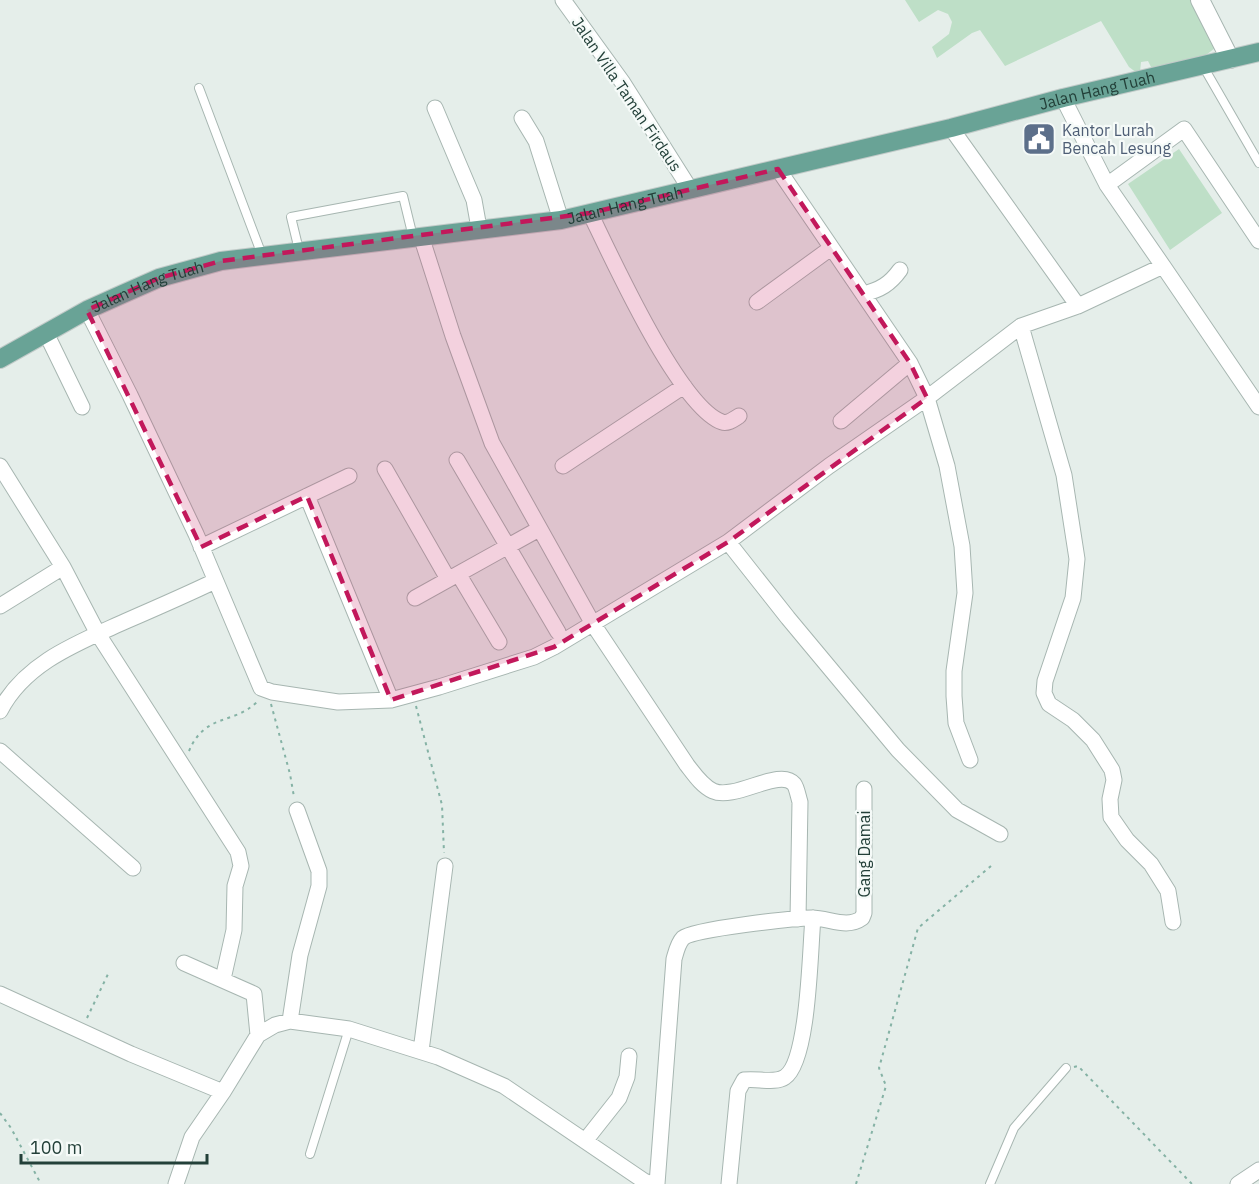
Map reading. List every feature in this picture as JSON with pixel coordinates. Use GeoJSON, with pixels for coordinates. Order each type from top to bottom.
{"type":"FeatureCollection","features":[{"type":"Feature","properties":{"kind":"main road","name":"Jalan Hang Tuah"},"geometry":{"type":"LineString","coordinates":[[0,359],[87,310],[159,279],[221,261],[478,228],[561,220],[951,128],[1063,98],[1259,52]]}},
{"type":"Feature","properties":{"kind":"street","name":"Jalan Villa Taman Firdaus"},"geometry":{"type":"LineString","coordinates":[[563,0],[623,82],[690,189]]}},
{"type":"Feature","properties":{"kind":"street"},"geometry":{"type":"LineString","coordinates":[[1200,0],[1230,59]]}},
{"type":"Feature","properties":{"kind":"street"},"geometry":{"type":"LineString","coordinates":[[1063,98],[1107,185],[1259,407]]}},
{"type":"Feature","properties":{"kind":"street"},"geometry":{"type":"LineString","coordinates":[[435,108],[474,200],[478,228]]}},
{"type":"Feature","properties":{"kind":"street"},"geometry":{"type":"LineString","coordinates":[[522,118],[536,141],[561,220]]}},
{"type":"Feature","properties":{"kind":"street"},"geometry":{"type":"LineString","coordinates":[[951,128],[1078,306]]}},
{"type":"Feature","properties":{"kind":"street"},"geometry":{"type":"LineString","coordinates":[[1107,185],[1184,129],[1259,242]]}},
{"type":"Feature","properties":{"kind":"street"},"geometry":{"type":"LineString","coordinates":[[778,169],[910,363],[927,398],[947,466],[962,546],[965,593],[954,671],[954,696],[956,723],[970,760]]}},
{"type":"Feature","properties":{"kind":"street"},"geometry":{"type":"LineString","coordinates":[[590,213],[638,310],[684,386],[704,409],[722,422],[739,417]]}},
{"type":"Feature","properties":{"kind":"street"},"geometry":{"type":"LineString","coordinates":[[417,236],[492,443],[593,624],[687,765],[705,786],[715,792],[731,793],[778,779],[788,779],[795,785],[800,801],[805,919],[803,1041],[794,1069],[788,1075],[780,1080],[744,1080],[740,1085],[729,1184]]}},
{"type":"Feature","properties":{"kind":"street"},"geometry":{"type":"LineString","coordinates":[[757,302],[831,248]]}},
{"type":"Feature","properties":{"kind":"street"},"geometry":{"type":"LineString","coordinates":[[87,310],[130,395],[266,690],[338,702],[391,700],[534,657],[554,647],[728,542],[927,398],[1021,326],[1078,306],[1163,266]]}},
{"type":"Feature","properties":{"kind":"street"},"geometry":{"type":"LineString","coordinates":[[863,294],[884,287],[900,270]]}},
{"type":"Feature","properties":{"kind":"street"},"geometry":{"type":"LineString","coordinates":[[1021,326],[1064,475],[1077,559],[1073,597],[1045,681],[1044,693],[1049,704],[1073,720],[1093,740],[1112,770],[1114,780],[1110,799],[1111,817],[1127,840],[1151,864],[1168,891],[1173,921]]}},
{"type":"Feature","properties":{"kind":"street"},"geometry":{"type":"LineString","coordinates":[[46,333],[82,407]]}},
{"type":"Feature","properties":{"kind":"street"},"geometry":{"type":"LineString","coordinates":[[841,421],[910,363]]}},
{"type":"Feature","properties":{"kind":"street"},"geometry":{"type":"LineString","coordinates":[[563,466],[684,386]]}},
{"type":"Feature","properties":{"kind":"street"},"geometry":{"type":"LineString","coordinates":[[457,460],[558,632]]}},
{"type":"Feature","properties":{"kind":"street"},"geometry":{"type":"LineString","coordinates":[[0,466],[63,567],[98,634],[241,858],[235,886],[234,930],[223,979]]}},
{"type":"Feature","properties":{"kind":"street"},"geometry":{"type":"LineString","coordinates":[[385,469],[454,577],[499,642]]}},
{"type":"Feature","properties":{"kind":"street"},"geometry":{"type":"LineString","coordinates":[[201,547],[349,476]]}},
{"type":"Feature","properties":{"kind":"street"},"geometry":{"type":"LineString","coordinates":[[307,496],[391,700]]}},
{"type":"Feature","properties":{"kind":"street"},"geometry":{"type":"LineString","coordinates":[[415,598],[539,529]]}},
{"type":"Feature","properties":{"kind":"street"},"geometry":{"type":"LineString","coordinates":[[728,542],[904,757],[957,810],[1000,834]]}},
{"type":"Feature","properties":{"kind":"street"},"geometry":{"type":"LineString","coordinates":[[0,606],[63,567]]}},
{"type":"Feature","properties":{"kind":"street"},"geometry":{"type":"LineString","coordinates":[[0,711],[22,681],[47,661],[98,634],[215,581]]}},
{"type":"Feature","properties":{"kind":"street"},"geometry":{"type":"LineString","coordinates":[[0,751],[132,868]]}},
{"type":"Feature","properties":{"kind":"street","name":"Gang Damai"},"geometry":{"type":"LineString","coordinates":[[805,919],[849,924],[862,918],[864,913],[864,789]]}},
{"type":"Feature","properties":{"kind":"street"},"geometry":{"type":"LineString","coordinates":[[290,1021],[300,955],[319,886],[319,871],[297,810]]}},
{"type":"Feature","properties":{"kind":"street"},"geometry":{"type":"LineString","coordinates":[[421,1051],[445,866]]}},
{"type":"Feature","properties":{"kind":"street"},"geometry":{"type":"LineString","coordinates":[[657,1184],[674,959],[678,945],[684,938],[702,931],[805,919]]}},
{"type":"Feature","properties":{"kind":"street"},"geometry":{"type":"LineString","coordinates":[[184,963],[255,994],[258,1035]]}},
{"type":"Feature","properties":{"kind":"street"},"geometry":{"type":"LineString","coordinates":[[0,993],[82,1032],[223,1092]]}},
{"type":"Feature","properties":{"kind":"street"},"geometry":{"type":"LineString","coordinates":[[176,1184],[192,1137],[258,1035],[275,1025],[290,1021],[349,1029],[421,1051],[504,1086],[644,1181],[652,1184]]}},
{"type":"Feature","properties":{"kind":"street"},"geometry":{"type":"LineString","coordinates":[[585,1141],[619,1098],[627,1077],[629,1056]]}},
{"type":"Feature","properties":{"kind":"street"},"geometry":{"type":"LineString","coordinates":[[1239,1184],[1259,1170]]}},
{"type":"Feature","properties":{"kind":"lane"},"geometry":{"type":"LineString","coordinates":[[1203,66],[1259,163]]}},
{"type":"Feature","properties":{"kind":"lane"},"geometry":{"type":"LineString","coordinates":[[200,88],[262,256]]}},
{"type":"Feature","properties":{"kind":"lane"},"geometry":{"type":"LineString","coordinates":[[300,252],[291,217],[403,196],[417,236]]}},
{"type":"Feature","properties":{"kind":"lane"},"geometry":{"type":"LineString","coordinates":[[310,1154],[349,1029]]}},
{"type":"Feature","properties":{"kind":"lane"},"geometry":{"type":"LineString","coordinates":[[990,1184],[1014,1128],[1066,1068]]}},
{"type":"Feature","properties":{"kind":"path"},"geometry":{"type":"LineString","coordinates":[[185,770],[189,751],[200,732],[216,721],[251,707],[266,690]]}},
{"type":"Feature","properties":{"kind":"path"},"geometry":{"type":"LineString","coordinates":[[266,690],[290,774],[297,810]]}},
{"type":"Feature","properties":{"kind":"path"},"geometry":{"type":"LineString","coordinates":[[413,694],[442,805],[445,866]]}},
{"type":"Feature","properties":{"kind":"path"},"geometry":{"type":"LineString","coordinates":[[856,1184],[886,1086],[879,1068],[918,928],[991,866]]}},
{"type":"Feature","properties":{"kind":"path"},"geometry":{"type":"LineString","coordinates":[[82,1032],[94,1000],[109,972]]}},
{"type":"Feature","properties":{"kind":"path"},"geometry":{"type":"LineString","coordinates":[[1066,1068],[1078,1066],[1192,1184]]}},
{"type":"Feature","properties":{"kind":"path"},"geometry":{"type":"LineString","coordinates":[[0,1113],[11,1128],[41,1184]]}},
{"type":"Feature","properties":{"kind":"highlighted area"},"geometry":{"type":"Polygon","coordinates":[[[778,169],[910,363],[927,398],[728,542],[554,647],[391,700],[307,496],[201,547],[87,310],[159,278],[221,261],[590,213],[778,169]]]}},
{"type":"Feature","properties":{"kind":"green space"},"geometry":{"type":"Polygon","coordinates":[[[905,0],[1191,0],[1215,48],[1206,55],[1152,69],[1148,61],[1141,62],[1140,72],[1137,73],[1129,67],[1101,21],[1005,66],[980,30],[972,33],[937,58],[932,47],[949,34],[952,22],[948,14],[938,10],[919,22],[905,0]]]}},
{"type":"Feature","properties":{"kind":"green space"},"geometry":{"type":"Polygon","coordinates":[[[1179,149],[1222,213],[1170,250],[1128,184],[1179,149]]]}},
{"type":"Feature","properties":{"kind":"place","name":"Kantor Lurah Bencah Lesung"},"geometry":{"type":"Point","coordinates":[1039,139]}}]}
